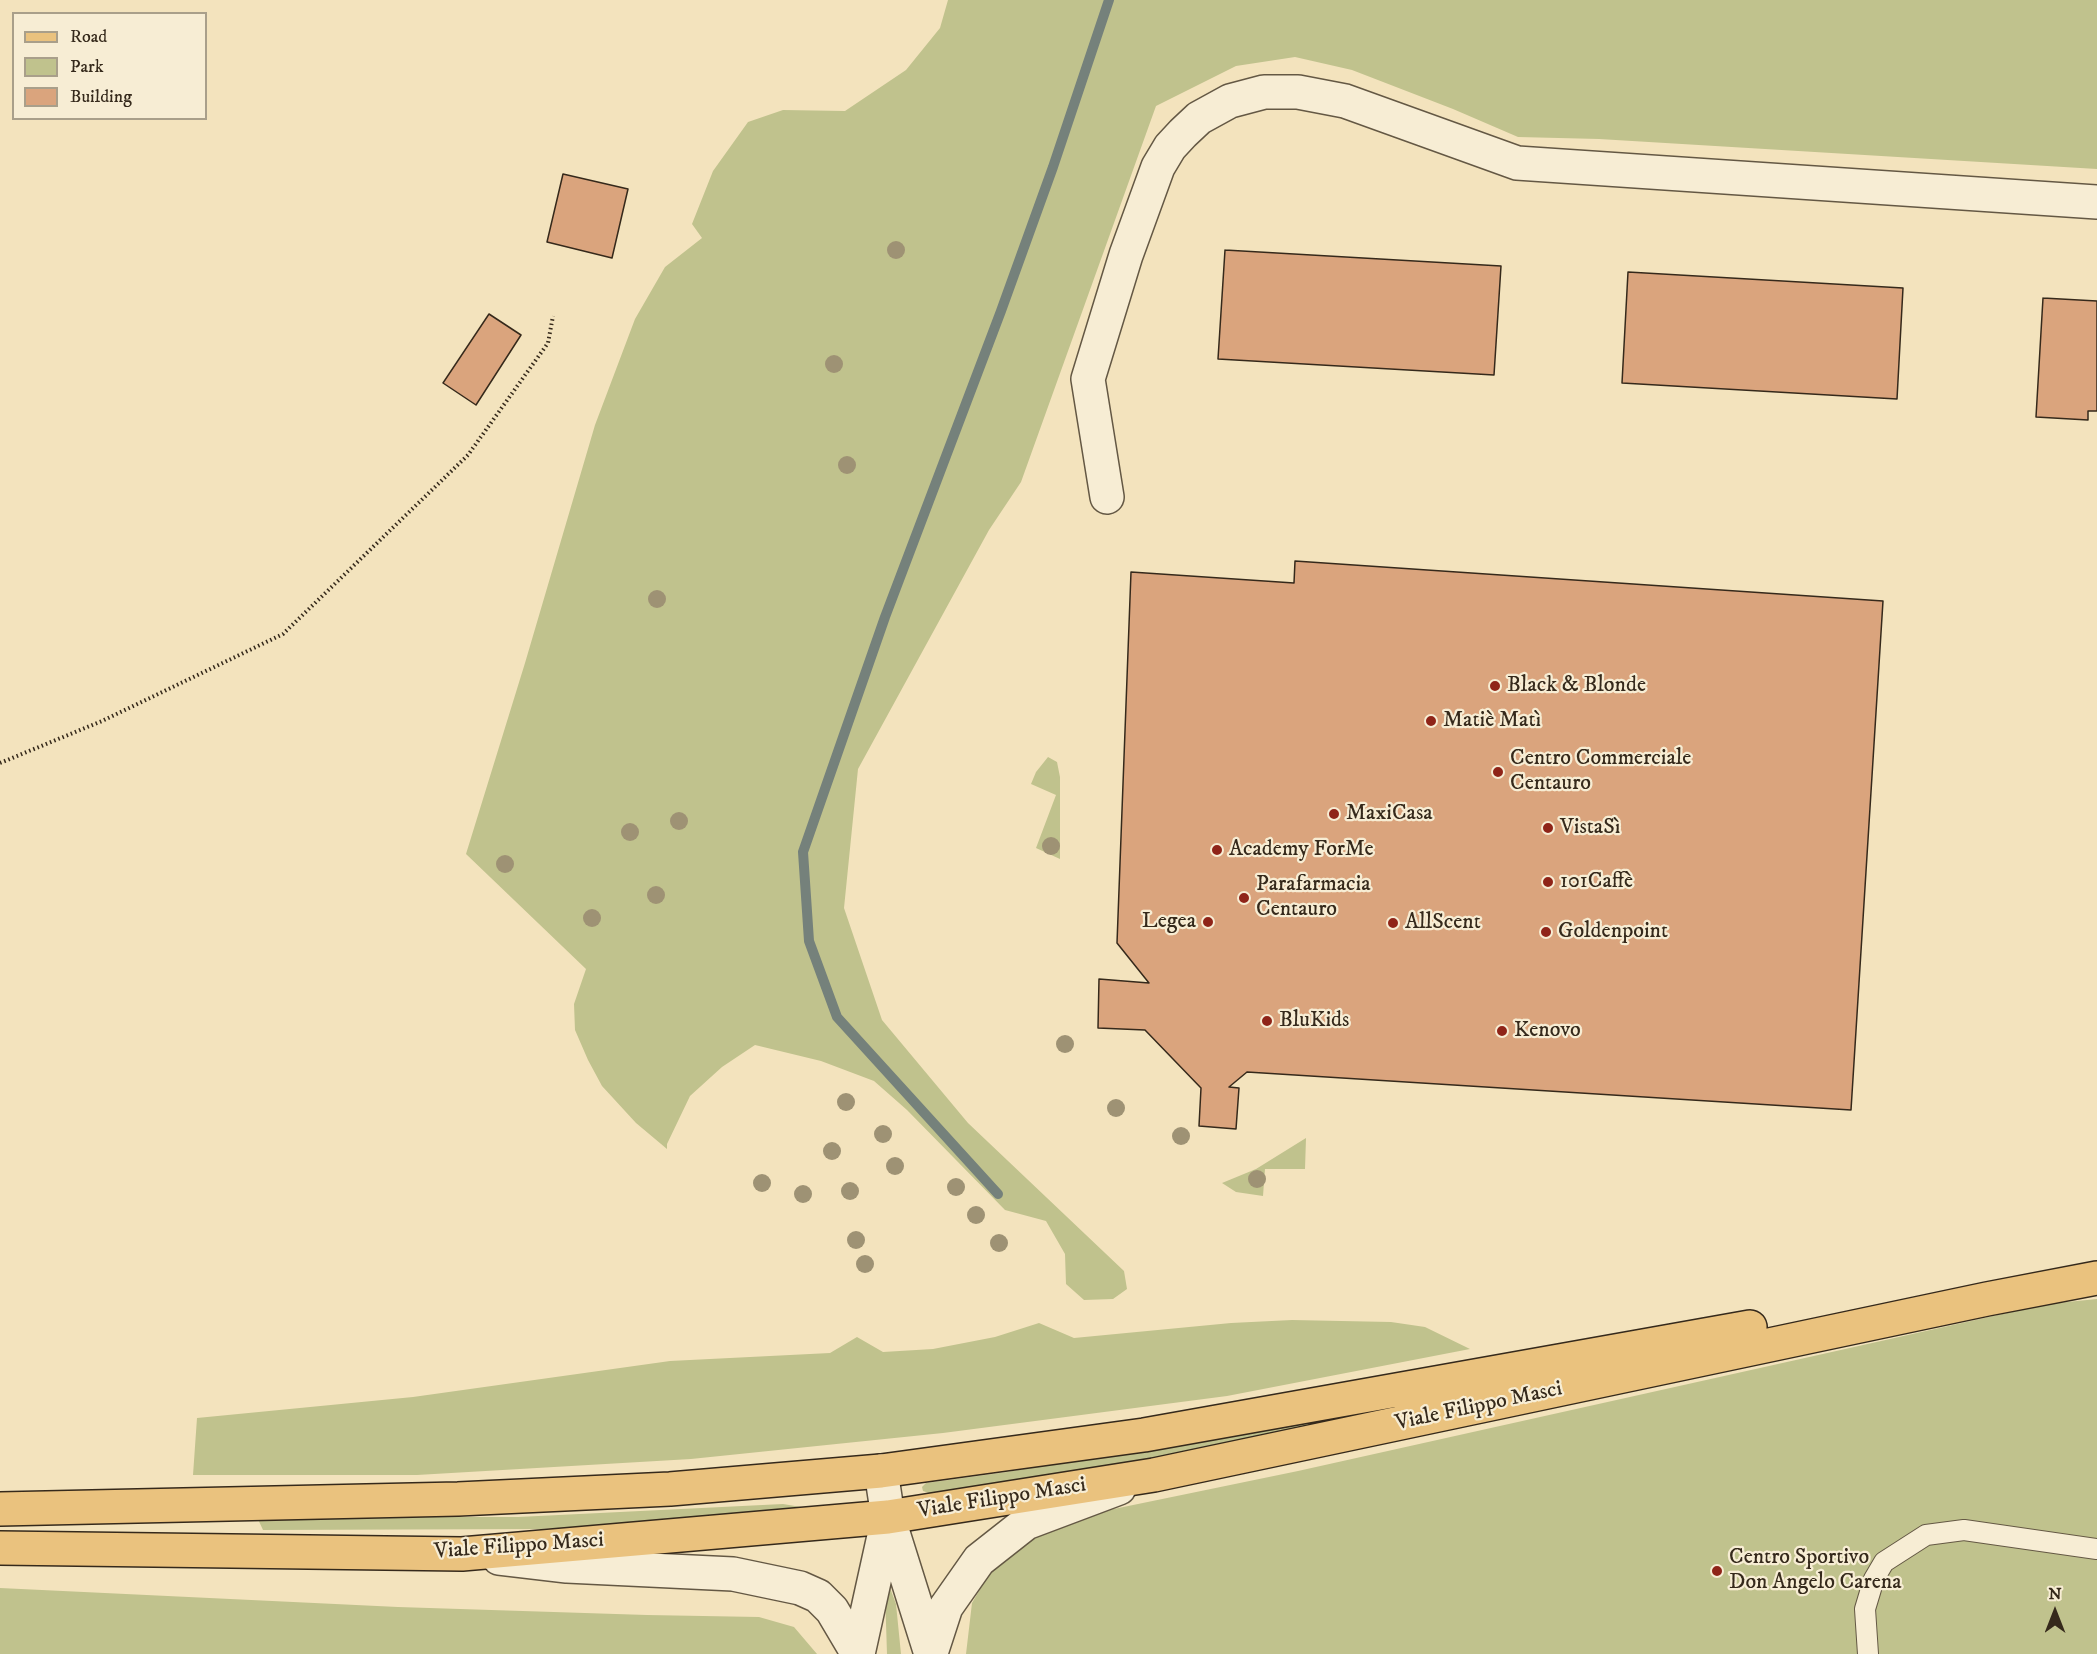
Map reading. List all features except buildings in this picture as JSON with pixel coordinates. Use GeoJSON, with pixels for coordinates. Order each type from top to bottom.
{"type":"FeatureCollection","features":[{"type":"Feature","properties":{"kind":"main road","name":"Viale Filippo Masci"},"geometry":{"type":"LineString","coordinates":[[0,1548],[462,1554],[888,1517],[1154,1475],[1987,1299],[2092,1280]]}},
{"type":"Feature","properties":{"kind":"main road","name":"Viale Filippo Masci"},"geometry":{"type":"LineString","coordinates":[[0,1509],[470,1498],[669,1489],[882,1470],[1144,1435],[1845,1310],[1987,1299]]}},
{"type":"Feature","properties":{"kind":"street"},"geometry":{"type":"LineString","coordinates":[[1107,497],[1088,379],[1105,322],[1126,255],[1158,167],[1170,147],[1199,118],[1230,101],[1264,92],[1298,92],[1345,101],[1517,163],[2097,202]]}},
{"type":"Feature","properties":{"kind":"street"},"geometry":{"type":"LineString","coordinates":[[882,1470],[888,1517],[931,1653]]}},
{"type":"Feature","properties":{"kind":"street"},"geometry":{"type":"LineString","coordinates":[[931,1653],[946,1607],[979,1560],[1026,1523],[1154,1475]]}},
{"type":"Feature","properties":{"kind":"street"},"geometry":{"type":"LineString","coordinates":[[858,1654],[888,1517]]}},
{"type":"Feature","properties":{"kind":"street"},"geometry":{"type":"LineString","coordinates":[[462,1554],[567,1566],[734,1574],[800,1588],[818,1596],[832,1610],[858,1654]]}},
{"type":"Feature","properties":{"kind":"lane"},"geometry":{"type":"LineString","coordinates":[[1868,1654],[1865,1609],[1874,1579],[1884,1562],[1926,1535],[1964,1530],[2097,1549]]}},
{"type":"Feature","properties":{"kind":"path"},"geometry":{"type":"LineString","coordinates":[[0,763],[102,722],[284,634],[468,455],[548,343],[553,316]]}},
{"type":"Feature","properties":{"kind":"green space"},"geometry":{"type":"Polygon","coordinates":[[[948,0],[2097,0],[2097,169],[1599,139],[1518,137],[1352,70],[1295,57],[1236,66],[1156,106],[1021,482],[989,530],[858,769],[844,908],[882,1020],[968,1123],[1124,1271],[1127,1289],[1113,1299],[1084,1300],[1066,1284],[1065,1254],[1046,1221],[1005,1210],[907,1110],[874,1081],[821,1061],[755,1045],[722,1067],[690,1096],[667,1144],[667,1149],[636,1123],[602,1086],[588,1060],[575,1030],[574,1004],[586,969],[466,854],[595,425],[635,319],[665,267],[702,238],[692,224],[713,171],[748,122],[783,110],[845,111],[906,70],[940,28],[948,0]]]}},
{"type":"Feature","properties":{"kind":"green space"},"geometry":{"type":"Polygon","coordinates":[[[1048,757],[1057,762],[1060,777],[1060,859],[1036,848],[1056,795],[1031,784],[1036,772],[1048,757]]]}},
{"type":"Feature","properties":{"kind":"green space"},"geometry":{"type":"Polygon","coordinates":[[[1306,1138],[1305,1169],[1265,1169],[1263,1196],[1236,1192],[1222,1183],[1256,1169],[1306,1138]]]}},
{"type":"Feature","properties":{"kind":"green space","name":"Centro Sportivo Don Angelo Carena"},"geometry":{"type":"Polygon","coordinates":[[[2097,1299],[2097,1654],[966,1654],[972,1603],[1001,1553],[1041,1524],[1298,1471],[2047,1304],[2097,1299]]]}},
{"type":"Feature","properties":{"kind":"green space"},"geometry":{"type":"Polygon","coordinates":[[[1292,1320],[1391,1322],[1425,1327],[1470,1349],[1227,1396],[943,1433],[691,1459],[417,1475],[193,1475],[197,1418],[413,1397],[670,1361],[830,1353],[857,1337],[883,1352],[933,1349],[995,1337],[1039,1323],[1074,1338],[1231,1323],[1292,1320]]]}},
{"type":"Feature","properties":{"kind":"green space"},"geometry":{"type":"Polygon","coordinates":[[[1478,1381],[1494,1392],[1157,1459],[929,1493],[923,1491],[922,1487],[926,1483],[1007,1472],[1211,1435],[1478,1381]]]}},
{"type":"Feature","properties":{"kind":"green space"},"geometry":{"type":"Polygon","coordinates":[[[783,1504],[807,1508],[658,1523],[541,1529],[263,1530],[256,1515],[518,1517],[783,1504]]]}},
{"type":"Feature","properties":{"kind":"green space"},"geometry":{"type":"Polygon","coordinates":[[[0,1588],[398,1607],[759,1617],[794,1627],[817,1654],[0,1654],[0,1588]]]}},
{"type":"Feature","properties":{"kind":"green space"},"geometry":{"type":"Polygon","coordinates":[[[890,1588],[896,1604],[901,1654],[887,1654],[885,1592],[890,1588]]]}},
{"type":"Feature","properties":{"kind":"waterway"},"geometry":{"type":"LineString","coordinates":[[998,1194],[837,1017],[809,941],[803,852],[885,617],[1053,167],[1109,0]]}},
{"type":"Feature","properties":{"kind":"place","name":"Black & Blonde"},"geometry":{"type":"Point","coordinates":[1495,686]}},
{"type":"Feature","properties":{"kind":"place","name":"Matiè Matì"},"geometry":{"type":"Point","coordinates":[1431,721]}},
{"type":"Feature","properties":{"kind":"place","name":"Centro Commerciale Centauro"},"geometry":{"type":"Point","coordinates":[1498,772]}},
{"type":"Feature","properties":{"kind":"place","name":"MaxiCasa"},"geometry":{"type":"Point","coordinates":[1334,814]}},
{"type":"Feature","properties":{"kind":"place","name":"VistaSì"},"geometry":{"type":"Point","coordinates":[1548,828]}},
{"type":"Feature","properties":{"kind":"place","name":"Academy ForMe"},"geometry":{"type":"Point","coordinates":[1217,850]}},
{"type":"Feature","properties":{"kind":"place","name":"101Caffè"},"geometry":{"type":"Point","coordinates":[1548,882]}},
{"type":"Feature","properties":{"kind":"place","name":"Parafarmacia Centauro"},"geometry":{"type":"Point","coordinates":[1244,898]}},
{"type":"Feature","properties":{"kind":"place","name":"Legea"},"geometry":{"type":"Point","coordinates":[1208,922]}},
{"type":"Feature","properties":{"kind":"place","name":"AllScent"},"geometry":{"type":"Point","coordinates":[1393,923]}},
{"type":"Feature","properties":{"kind":"place","name":"Goldenpoint"},"geometry":{"type":"Point","coordinates":[1546,932]}},
{"type":"Feature","properties":{"kind":"place","name":"BluKids"},"geometry":{"type":"Point","coordinates":[1267,1021]}},
{"type":"Feature","properties":{"kind":"place","name":"Kenovo"},"geometry":{"type":"Point","coordinates":[1502,1031]}},
{"type":"Feature","properties":{"kind":"place","name":"Centro Sportivo Don Angelo Carena"},"geometry":{"type":"Point","coordinates":[1717,1571]}}]}
